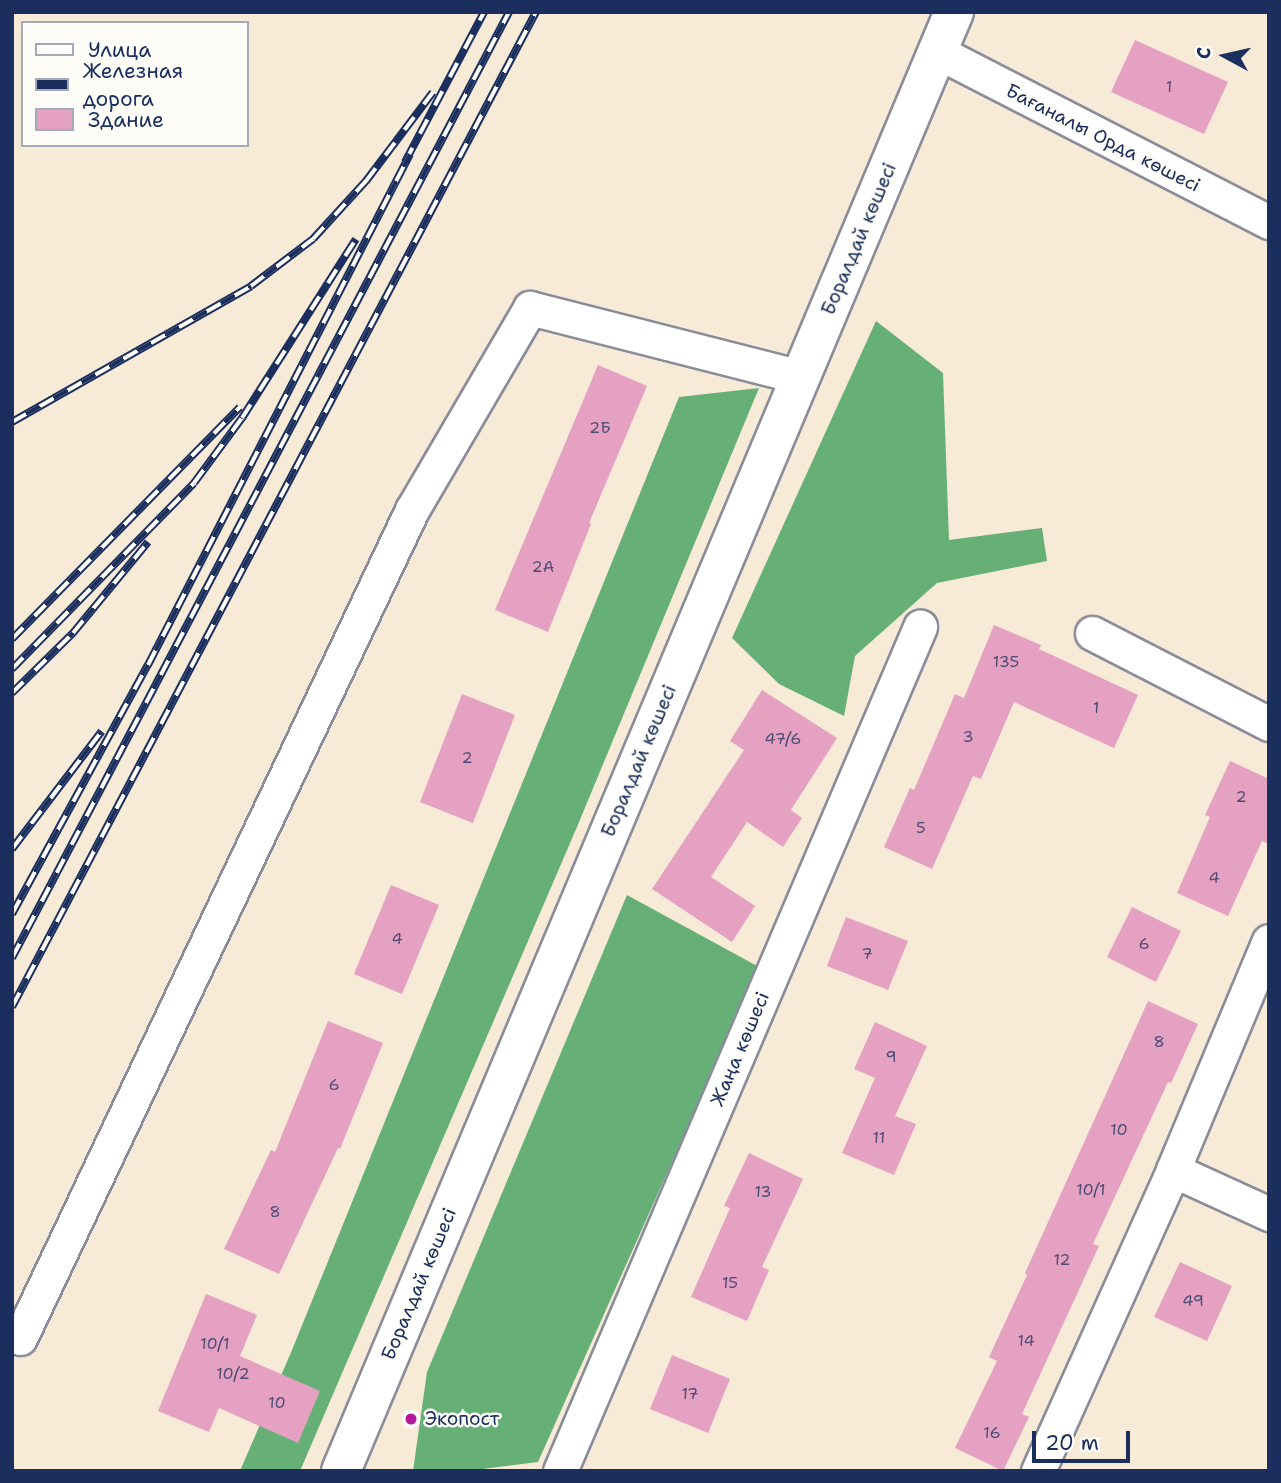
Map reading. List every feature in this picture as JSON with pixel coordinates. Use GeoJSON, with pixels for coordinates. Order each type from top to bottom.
{"type":"FeatureCollection","features":[{"type":"Feature","properties":{"kind":"main road","name":"Боралдай көшесі"},"geometry":{"type":"LineString","coordinates":[[341,1471],[954,12]]}},
{"type":"Feature","properties":{"kind":"street","name":"Бағаналы Орда көшесі"},"geometry":{"type":"LineString","coordinates":[[938,52],[1269,222]]}},
{"type":"Feature","properties":{"kind":"street"},"geometry":{"type":"LineString","coordinates":[[20,1338],[412,510],[530,308],[800,377]]}},
{"type":"Feature","properties":{"kind":"street","name":"Жаңа көшесі"},"geometry":{"type":"LineString","coordinates":[[560,1471],[920,627]]}},
{"type":"Feature","properties":{"kind":"street"},"geometry":{"type":"LineString","coordinates":[[1092,633],[1269,724]]}},
{"type":"Feature","properties":{"kind":"street"},"geometry":{"type":"LineString","coordinates":[[1038,1471],[1173,1170],[1269,941]]}},
{"type":"Feature","properties":{"kind":"street"},"geometry":{"type":"LineString","coordinates":[[1173,1170],[1269,1214]]}},
{"type":"Feature","properties":{"kind":"green space"},"geometry":{"type":"Polygon","coordinates":[[[876,321],[943,373],[949,540],[1042,528],[1047,561],[937,583],[855,656],[844,716],[779,684],[732,638],[876,321]]]}},
{"type":"Feature","properties":{"kind":"green space"},"geometry":{"type":"Polygon","coordinates":[[[759,388],[577,827],[300,1471],[240,1471],[292,1350],[679,397],[759,388]]]}},
{"type":"Feature","properties":{"kind":"green space"},"geometry":{"type":"Polygon","coordinates":[[[627,895],[759,967],[538,1462],[467,1471],[413,1471],[427,1372],[627,895]]]}},
{"type":"Feature","properties":{"kind":"building"},"geometry":{"type":"Polygon","coordinates":[[[1135,40],[1228,82],[1204,134],[1111,92],[1135,40]]]}},
{"type":"Feature","properties":{"kind":"building"},"geometry":{"type":"Polygon","coordinates":[[[598,365],[647,386],[589,523],[591,524],[548,632],[495,610],[598,365]]]}},
{"type":"Feature","properties":{"kind":"building"},"geometry":{"type":"Polygon","coordinates":[[[994,625],[1041,645],[1039,649],[1138,695],[1114,748],[1014,702],[981,779],[973,776],[932,869],[884,847],[910,788],[914,790],[955,694],[964,698],[994,625]]]}},
{"type":"Feature","properties":{"kind":"building"},"geometry":{"type":"Polygon","coordinates":[[[762,690],[837,738],[791,810],[802,818],[783,847],[747,822],[711,877],[755,906],[732,942],[652,889],[744,750],[730,741],[762,690]]]}},
{"type":"Feature","properties":{"kind":"building"},"geometry":{"type":"Polygon","coordinates":[[[462,694],[515,715],[473,823],[420,802],[462,694]]]}},
{"type":"Feature","properties":{"kind":"building"},"geometry":{"type":"Polygon","coordinates":[[[1230,761],[1269,779],[1269,844],[1262,841],[1228,916],[1177,893],[1210,817],[1205,815],[1230,761]]]}},
{"type":"Feature","properties":{"kind":"building"},"geometry":{"type":"Polygon","coordinates":[[[391,885],[439,905],[402,994],[354,974],[391,885]]]}},
{"type":"Feature","properties":{"kind":"building"},"geometry":{"type":"Polygon","coordinates":[[[1132,907],[1181,931],[1156,982],[1107,957],[1132,907]]]}},
{"type":"Feature","properties":{"kind":"building"},"geometry":{"type":"Polygon","coordinates":[[[846,917],[908,941],[888,990],[827,966],[846,917]]]}},
{"type":"Feature","properties":{"kind":"building"},"geometry":{"type":"Polygon","coordinates":[[[1148,1001],[1198,1024],[1093,1244],[1099,1246],[1022,1414],[1029,1417],[1003,1471],[955,1448],[997,1361],[989,1357],[1027,1275],[1025,1273],[1148,1001]]]}},
{"type":"Feature","properties":{"kind":"building"},"geometry":{"type":"Polygon","coordinates":[[[328,1021],[383,1043],[340,1149],[338,1148],[279,1274],[224,1249],[271,1150],[275,1152],[328,1021]]]}},
{"type":"Feature","properties":{"kind":"building"},"geometry":{"type":"Polygon","coordinates":[[[875,1022],[927,1046],[895,1116],[916,1124],[894,1175],[842,1153],[875,1078],[854,1069],[875,1022]]]}},
{"type":"Feature","properties":{"kind":"building"},"geometry":{"type":"Polygon","coordinates":[[[749,1153],[803,1179],[762,1267],[769,1270],[747,1321],[691,1297],[730,1208],[724,1206],[749,1153]]]}},
{"type":"Feature","properties":{"kind":"building"},"geometry":{"type":"Polygon","coordinates":[[[1180,1262],[1232,1286],[1207,1341],[1154,1317],[1180,1262]]]}},
{"type":"Feature","properties":{"kind":"building"},"geometry":{"type":"Polygon","coordinates":[[[206,1294],[257,1315],[240,1356],[320,1391],[298,1443],[219,1408],[209,1432],[158,1411],[206,1294]]]}},
{"type":"Feature","properties":{"kind":"building"},"geometry":{"type":"Polygon","coordinates":[[[672,1355],[730,1379],[708,1433],[650,1409],[672,1355]]]}},
{"type":"Feature","properties":{"kind":"railway"},"geometry":{"type":"LineString","coordinates":[[405,162],[484,12]]}},
{"type":"Feature","properties":{"kind":"railway"},"geometry":{"type":"LineString","coordinates":[[12,958],[509,12]]}},
{"type":"Feature","properties":{"kind":"railway"},"geometry":{"type":"LineString","coordinates":[[12,1007],[536,12]]}},
{"type":"Feature","properties":{"kind":"railway"},"geometry":{"type":"LineString","coordinates":[[12,422],[251,286],[313,239],[366,181],[433,92]]}},
{"type":"Feature","properties":{"kind":"railway"},"geometry":{"type":"LineString","coordinates":[[12,914],[148,665],[410,154]]}},
{"type":"Feature","properties":{"kind":"railway"},"geometry":{"type":"LineString","coordinates":[[12,669],[194,483],[242,418],[356,239]]}},
{"type":"Feature","properties":{"kind":"railway"},"geometry":{"type":"LineString","coordinates":[[12,639],[240,407]]}},
{"type":"Feature","properties":{"kind":"railway"},"geometry":{"type":"LineString","coordinates":[[12,693],[73,633],[148,542]]}},
{"type":"Feature","properties":{"kind":"railway"},"geometry":{"type":"LineString","coordinates":[[12,849],[102,731]]}},
{"type":"Feature","properties":{"kind":"place","name":"Экопост"},"geometry":{"type":"Point","coordinates":[411,1419]}}]}
